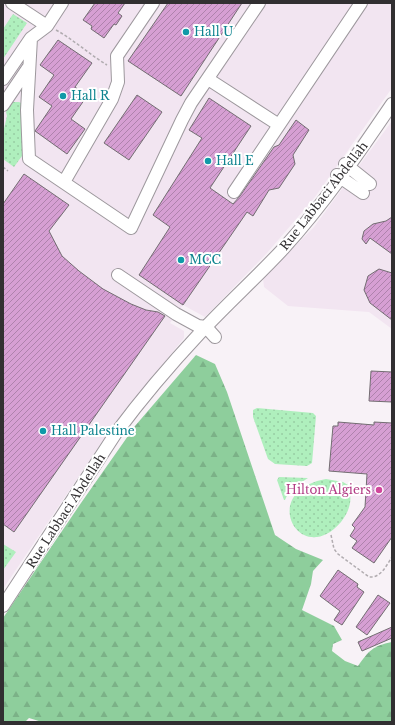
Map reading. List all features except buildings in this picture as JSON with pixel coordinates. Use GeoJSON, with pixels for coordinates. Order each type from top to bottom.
{"type":"FeatureCollection","features":[{"type":"Feature","properties":{"kind":"street"},"geometry":{"type":"LineString","coordinates":[[12,3],[47,26]]}},
{"type":"Feature","properties":{"kind":"street"},"geometry":{"type":"LineString","coordinates":[[3,79],[31,38],[47,26],[62,3]]}},
{"type":"Feature","properties":{"kind":"street"},"geometry":{"type":"LineString","coordinates":[[64,182],[112,99],[118,82],[117,56],[153,3]]}},
{"type":"Feature","properties":{"kind":"street"},"geometry":{"type":"LineString","coordinates":[[31,38],[27,110],[29,159],[131,228],[182,120],[259,3]]}},
{"type":"Feature","properties":{"kind":"street"},"geometry":{"type":"LineString","coordinates":[[234,192],[361,3]]}},
{"type":"Feature","properties":{"kind":"street"},"geometry":{"type":"LineString","coordinates":[[3,105],[29,67]]}},
{"type":"Feature","properties":{"kind":"street"},"geometry":{"type":"LineString","coordinates":[[208,79],[279,125]]}},
{"type":"Feature","properties":{"kind":"street","name":"Rue Labbaci Abdellah"},"geometry":{"type":"LineString","coordinates":[[347,166],[392,97]]}},
{"type":"Feature","properties":{"kind":"street","name":"Rue Labbaci Abdellah"},"geometry":{"type":"LineString","coordinates":[[3,597],[114,430],[161,369],[283,249],[347,166],[392,104]]}},
{"type":"Feature","properties":{"kind":"street"},"geometry":{"type":"LineString","coordinates":[[339,176],[367,188],[347,166]]}},
{"type":"Feature","properties":{"kind":"street"},"geometry":{"type":"LineString","coordinates":[[118,275],[176,314],[201,328],[213,339]]}},
{"type":"Feature","properties":{"kind":"street","name":"Rue Labbaci Abdellah"},"geometry":{"type":"LineString","coordinates":[[3,606],[116,433],[201,328]]}},
{"type":"Feature","properties":{"kind":"path"},"geometry":{"type":"LineString","coordinates":[[47,26],[72,39],[94,57],[118,71]]}},
{"type":"Feature","properties":{"kind":"path"},"geometry":{"type":"LineString","coordinates":[[3,167],[8,171]]}},
{"type":"Feature","properties":{"kind":"path"},"geometry":{"type":"LineString","coordinates":[[331,535],[334,549],[338,554],[369,577],[379,576],[392,557]]}},
{"type":"Feature","properties":{"kind":"shaded area"},"geometry":{"type":"Polygon","coordinates":[[[3,3],[392,3],[392,88],[315,197],[267,253],[205,317],[183,305],[176,314],[170,323],[184,331],[184,338],[112,427],[3,589],[3,3]]]}},
{"type":"Feature","properties":{"kind":"shaded area"},"geometry":{"type":"Polygon","coordinates":[[[392,121],[392,329],[369,312],[288,306],[264,287],[263,278],[314,227],[392,121]]]}},
{"type":"Feature","properties":{"kind":"green space"},"geometry":{"type":"Polygon","coordinates":[[[13,14],[27,23],[3,59],[3,29],[13,14]]]}},
{"type":"Feature","properties":{"kind":"green space"},"geometry":{"type":"Polygon","coordinates":[[[13,102],[23,104],[22,156],[14,167],[3,159],[3,133],[7,116],[6,112],[13,102]]]}},
{"type":"Feature","properties":{"kind":"green space"},"geometry":{"type":"Polygon","coordinates":[[[196,355],[215,364],[227,392],[275,535],[296,549],[323,560],[313,571],[311,584],[302,610],[334,626],[342,640],[333,644],[332,651],[345,661],[358,666],[365,656],[375,647],[392,642],[392,722],[42,722],[29,718],[25,722],[3,722],[3,618],[135,426],[196,355]]]}},
{"type":"Feature","properties":{"kind":"green space"},"geometry":{"type":"Polygon","coordinates":[[[257,408],[313,413],[316,416],[312,463],[307,466],[275,464],[268,459],[253,417],[253,410],[257,408]]]}},
{"type":"Feature","properties":{"kind":"green space"},"geometry":{"type":"Polygon","coordinates":[[[279,477],[308,478],[292,490],[284,500],[277,480],[279,477]]]}},
{"type":"Feature","properties":{"kind":"green space"},"geometry":{"type":"Polygon","coordinates":[[[326,479],[343,482],[348,485],[350,490],[350,505],[347,513],[341,522],[326,534],[312,537],[300,533],[292,523],[290,511],[293,498],[305,486],[326,479]]]}},
{"type":"Feature","properties":{"kind":"green space"},"geometry":{"type":"Polygon","coordinates":[[[3,544],[16,552],[3,570],[3,544]]]}},
{"type":"Feature","properties":{"kind":"place","name":"Hall U"},"geometry":{"type":"Point","coordinates":[186,32]}},
{"type":"Feature","properties":{"kind":"place","name":"Hall R"},"geometry":{"type":"Point","coordinates":[63,96]}},
{"type":"Feature","properties":{"kind":"place","name":"Hall E"},"geometry":{"type":"Point","coordinates":[208,161]}},
{"type":"Feature","properties":{"kind":"place","name":"MCC"},"geometry":{"type":"Point","coordinates":[181,260]}},
{"type":"Feature","properties":{"kind":"place","name":"Hall Palestine"},"geometry":{"type":"Point","coordinates":[43,431]}},
{"type":"Feature","properties":{"kind":"place","name":"Hilton Algiers"},"geometry":{"type":"Point","coordinates":[379,490]}}]}
